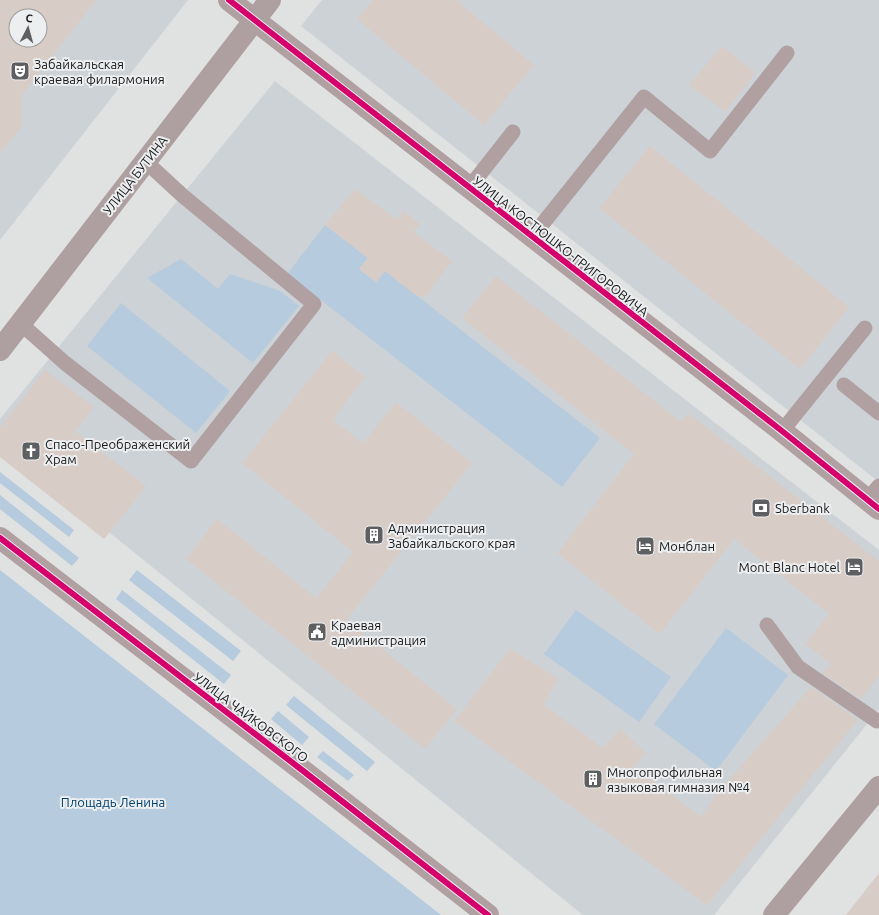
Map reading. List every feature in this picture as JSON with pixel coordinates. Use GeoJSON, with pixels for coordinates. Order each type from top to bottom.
{"type":"FeatureCollection","features":[{"type":"Feature","properties":{"kind":"main road","name":"УЛИЦА БУТИНА"},"geometry":{"type":"LineString","coordinates":[[0,350],[270,0]]}},
{"type":"Feature","properties":{"kind":"main road"},"geometry":{"type":"LineString","coordinates":[[774,915],[879,787]]}},
{"type":"Feature","properties":{"kind":"street","name":"УЛИЦА КОСТЮШКО-ГРИГОРОВИЧА"},"geometry":{"type":"LineString","coordinates":[[229,0],[782,431],[875,498]]}},
{"type":"Feature","properties":{"kind":"street","name":"УЛИЦА ЧАЙКОВСКОГО"},"geometry":{"type":"LineString","coordinates":[[0,538],[488,915]]}},
{"type":"Feature","properties":{"kind":"lane"},"geometry":{"type":"LineString","coordinates":[[532,237],[644,97],[710,151],[787,53]]}},
{"type":"Feature","properties":{"kind":"lane"},"geometry":{"type":"LineString","coordinates":[[469,188],[513,132]]}},
{"type":"Feature","properties":{"kind":"lane"},"geometry":{"type":"LineString","coordinates":[[20,323],[65,363],[191,461],[314,304],[183,196],[145,161]]}},
{"type":"Feature","properties":{"kind":"lane"},"geometry":{"type":"LineString","coordinates":[[782,431],[865,328]]}},
{"type":"Feature","properties":{"kind":"lane"},"geometry":{"type":"LineString","coordinates":[[844,385],[879,413]]}},
{"type":"Feature","properties":{"kind":"lane"},"geometry":{"type":"LineString","coordinates":[[768,625],[798,667],[877,721]]}},
{"type":"Feature","properties":{"kind":"shaded area"},"geometry":{"type":"Polygon","coordinates":[[[0,0],[188,0],[0,240],[0,0]]]}},
{"type":"Feature","properties":{"kind":"shaded area"},"geometry":{"type":"Polygon","coordinates":[[[322,0],[879,0],[879,482],[301,26],[322,0]]]}},
{"type":"Feature","properties":{"kind":"shaded area"},"geometry":{"type":"Polygon","coordinates":[[[275,81],[879,550],[879,709],[714,915],[583,915],[0,444],[0,419],[275,81]]]}},
{"type":"Feature","properties":{"kind":"green space"},"geometry":{"type":"Polygon","coordinates":[[[325,225],[368,258],[359,269],[376,282],[385,271],[600,438],[562,487],[287,274],[325,225]]]}},
{"type":"Feature","properties":{"kind":"green space"},"geometry":{"type":"Polygon","coordinates":[[[181,259],[218,289],[230,274],[280,291],[299,306],[253,363],[147,278],[181,259]]]}},
{"type":"Feature","properties":{"kind":"green space"},"geometry":{"type":"Polygon","coordinates":[[[121,303],[230,391],[196,433],[87,346],[121,303]]]}},
{"type":"Feature","properties":{"kind":"green space"},"geometry":{"type":"Polygon","coordinates":[[[0,472],[74,530],[69,537],[0,483],[0,472]]]}},
{"type":"Feature","properties":{"kind":"green space"},"geometry":{"type":"Polygon","coordinates":[[[0,495],[79,558],[72,566],[0,509],[0,495]]]}},
{"type":"Feature","properties":{"kind":"green space","name":"Площадь Ленина"},"geometry":{"type":"Polygon","coordinates":[[[0,570],[441,915],[0,915],[0,570]]]}},
{"type":"Feature","properties":{"kind":"green space"},"geometry":{"type":"Polygon","coordinates":[[[137,570],[241,651],[233,661],[129,580],[137,570]]]}},
{"type":"Feature","properties":{"kind":"green space"},"geometry":{"type":"Polygon","coordinates":[[[122,590],[231,675],[224,684],[116,599],[122,590]]]}},
{"type":"Feature","properties":{"kind":"green space"},"geometry":{"type":"Polygon","coordinates":[[[576,610],[671,677],[639,722],[544,654],[576,610]]]}},
{"type":"Feature","properties":{"kind":"green space"},"geometry":{"type":"Polygon","coordinates":[[[726,628],[788,675],[716,771],[654,724],[726,628]]]}},
{"type":"Feature","properties":{"kind":"green space"},"geometry":{"type":"Polygon","coordinates":[[[294,696],[375,762],[367,771],[286,705],[294,696]]]}},
{"type":"Feature","properties":{"kind":"green space"},"geometry":{"type":"Polygon","coordinates":[[[278,711],[309,737],[302,745],[271,719],[278,711]]]}},
{"type":"Feature","properties":{"kind":"green space"},"geometry":{"type":"Polygon","coordinates":[[[323,751],[354,775],[348,781],[317,757],[323,751]]]}},
{"type":"Feature","properties":{"kind":"building","name":"Забайкальская краевая филармония"},"geometry":{"type":"Polygon","coordinates":[[[0,0],[96,0],[22,95],[22,126],[0,153],[0,0]]]}},
{"type":"Feature","properties":{"kind":"building"},"geometry":{"type":"Polygon","coordinates":[[[373,0],[456,0],[534,65],[484,125],[357,19],[373,0]]]}},
{"type":"Feature","properties":{"kind":"building"},"geometry":{"type":"Polygon","coordinates":[[[722,46],[755,73],[726,112],[689,85],[722,46]]]}},
{"type":"Feature","properties":{"kind":"building"},"geometry":{"type":"Polygon","coordinates":[[[650,146],[849,307],[800,369],[599,208],[650,146]]]}},
{"type":"Feature","properties":{"kind":"building"},"geometry":{"type":"Polygon","coordinates":[[[355,189],[397,220],[404,211],[420,224],[413,232],[452,261],[426,296],[417,296],[385,271],[376,282],[359,269],[368,258],[325,225],[355,189]]]}},
{"type":"Feature","properties":{"kind":"building","name":"Монблан"},"geometry":{"type":"Polygon","coordinates":[[[496,276],[681,422],[688,413],[879,561],[879,676],[861,699],[823,673],[831,664],[805,644],[829,614],[734,539],[660,634],[557,553],[634,454],[462,318],[496,276]]]}},
{"type":"Feature","properties":{"kind":"building","name":"Администрация Забайкальского края"},"geometry":{"type":"Polygon","coordinates":[[[332,351],[365,377],[333,420],[363,443],[396,402],[472,463],[346,620],[457,709],[425,749],[186,559],[217,519],[316,598],[353,552],[242,463],[332,351]]]}},
{"type":"Feature","properties":{"kind":"building","name":"Спасо-Преображенский Храм"},"geometry":{"type":"Polygon","coordinates":[[[45,370],[94,407],[75,431],[146,486],[104,539],[0,457],[0,428],[45,370]]]}},
{"type":"Feature","properties":{"kind":"building","name":"Многопрофильная языковая гимназия №4"},"geometry":{"type":"Polygon","coordinates":[[[510,649],[558,678],[544,705],[603,748],[620,729],[646,753],[634,766],[701,817],[718,792],[811,687],[858,720],[707,905],[454,721],[510,649]]]}},
{"type":"Feature","properties":{"kind":"building"},"geometry":{"type":"Polygon","coordinates":[[[879,873],[879,915],[846,915],[879,873]]]}},
{"type":"Feature","properties":{"kind":"cycle path"},"geometry":{"type":"LineString","coordinates":[[229,0],[782,431],[879,509]]}},
{"type":"Feature","properties":{"kind":"cycle path"},"geometry":{"type":"LineString","coordinates":[[0,538],[488,915]]}},
{"type":"Feature","properties":{"kind":"place","name":"Забайкальская краевая филармония"},"geometry":{"type":"Point","coordinates":[20,71]}},
{"type":"Feature","properties":{"kind":"place","name":"Спасо-Преображенский Храм"},"geometry":{"type":"Point","coordinates":[31,451]}},
{"type":"Feature","properties":{"kind":"place","name":"Sberbank"},"geometry":{"type":"Point","coordinates":[761,508]}},
{"type":"Feature","properties":{"kind":"place","name":"Администрация Забайкальского края"},"geometry":{"type":"Point","coordinates":[374,535]}},
{"type":"Feature","properties":{"kind":"place","name":"Монблан"},"geometry":{"type":"Point","coordinates":[645,546]}},
{"type":"Feature","properties":{"kind":"place","name":"Mont Blanc Hotel"},"geometry":{"type":"Point","coordinates":[854,567]}},
{"type":"Feature","properties":{"kind":"place","name":"Краевая администрация"},"geometry":{"type":"Point","coordinates":[317,632]}},
{"type":"Feature","properties":{"kind":"place","name":"Многопрофильная языковая гимназия №4"},"geometry":{"type":"Point","coordinates":[593,779]}}]}
